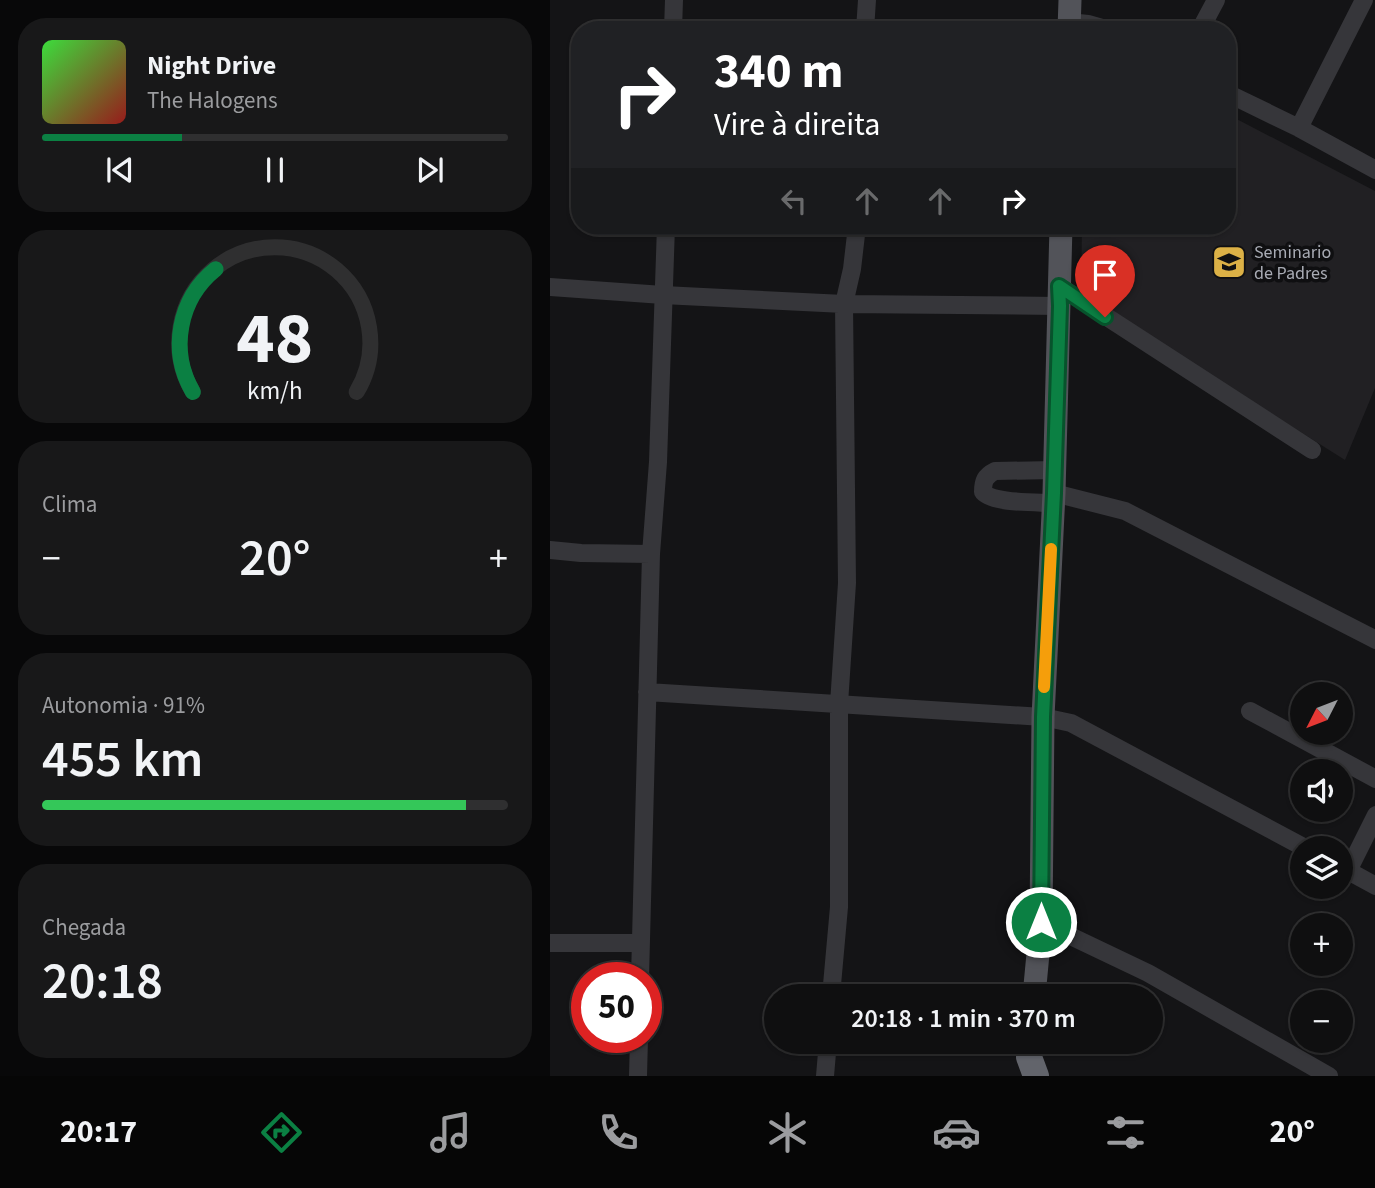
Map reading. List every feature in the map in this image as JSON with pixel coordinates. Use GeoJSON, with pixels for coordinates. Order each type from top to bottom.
{"type":"FeatureCollection","features":[{"type":"Feature","properties":{"kind":"main road"},"geometry":{"type":"LineString","coordinates":[[1035,984],[1041,922],[1043,717],[1054,498],[1061,235]]}},
{"type":"Feature","properties":{"kind":"street"},"geometry":{"type":"LineString","coordinates":[[673,21],[674,0]]}},
{"type":"Feature","properties":{"kind":"street"},"geometry":{"type":"LineString","coordinates":[[866,21],[867,0]]}},
{"type":"Feature","properties":{"kind":"street"},"geometry":{"type":"LineString","coordinates":[[1205,21],[1216,0]]}},
{"type":"Feature","properties":{"kind":"street"},"geometry":{"type":"LineString","coordinates":[[1299,128],[1364,0]]}},
{"type":"Feature","properties":{"kind":"street"},"geometry":{"type":"LineString","coordinates":[[1236,97],[1375,170]]}},
{"type":"Feature","properties":{"kind":"street"},"geometry":{"type":"LineString","coordinates":[[640,962],[651,554],[658,462],[666,235]]}},
{"type":"Feature","properties":{"kind":"street"},"geometry":{"type":"LineString","coordinates":[[832,984],[839,907],[839,704],[848,583],[844,304],[856,235]]}},
{"type":"Feature","properties":{"kind":"street"},"geometry":{"type":"LineString","coordinates":[[550,287],[844,304],[1060,296],[1312,450]]}},
{"type":"Feature","properties":{"kind":"street"},"geometry":{"type":"LineString","coordinates":[[1055,470],[995,471],[988,474],[983,482],[983,492],[987,497],[997,499],[1054,498],[1125,511],[1375,640]]}},
{"type":"Feature","properties":{"kind":"street"},"geometry":{"type":"LineString","coordinates":[[550,550],[651,554]]}},
{"type":"Feature","properties":{"kind":"street"},"geometry":{"type":"LineString","coordinates":[[647,692],[1043,717],[1071,723],[1290,840]]}},
{"type":"Feature","properties":{"kind":"street"},"geometry":{"type":"LineString","coordinates":[[1250,711],[1375,779]]}},
{"type":"Feature","properties":{"kind":"street"},"geometry":{"type":"LineString","coordinates":[[1353,853],[1375,815]]}},
{"type":"Feature","properties":{"kind":"street"},"geometry":{"type":"LineString","coordinates":[[1353,874],[1375,886]]}},
{"type":"Feature","properties":{"kind":"street"},"geometry":{"type":"LineString","coordinates":[[1041,922],[1148,973],[1329,1076]]}},
{"type":"Feature","properties":{"kind":"street"},"geometry":{"type":"LineString","coordinates":[[550,943],[641,943]]}},
{"type":"Feature","properties":{"kind":"street"},"geometry":{"type":"LineString","coordinates":[[638,1076],[639,1053]]}},
{"type":"Feature","properties":{"kind":"street"},"geometry":{"type":"LineString","coordinates":[[825,1076],[827,1054]]}},
{"type":"Feature","properties":{"kind":"shaded area","name":"Seminario de Padres"},"geometry":{"type":"Polygon","coordinates":[[[1236,119],[1375,191],[1375,388],[1345,460],[1081,294],[1082,235],[1236,235],[1236,119]]]}},
{"type":"Feature","properties":{"kind":"slow traffic"},"geometry":{"type":"LineString","coordinates":[[1044,687],[1051,549]]}},
{"type":"Feature","properties":{"kind":"place","name":"Seminario de Padres"},"geometry":{"type":"Point","coordinates":[1229,262]}},
{"type":"Feature","properties":{"kind":"route"},"geometry":{"type":"LineString","coordinates":[[1041,922],[1043,717],[1054,493],[1059,286],[1105,317]]}}]}
